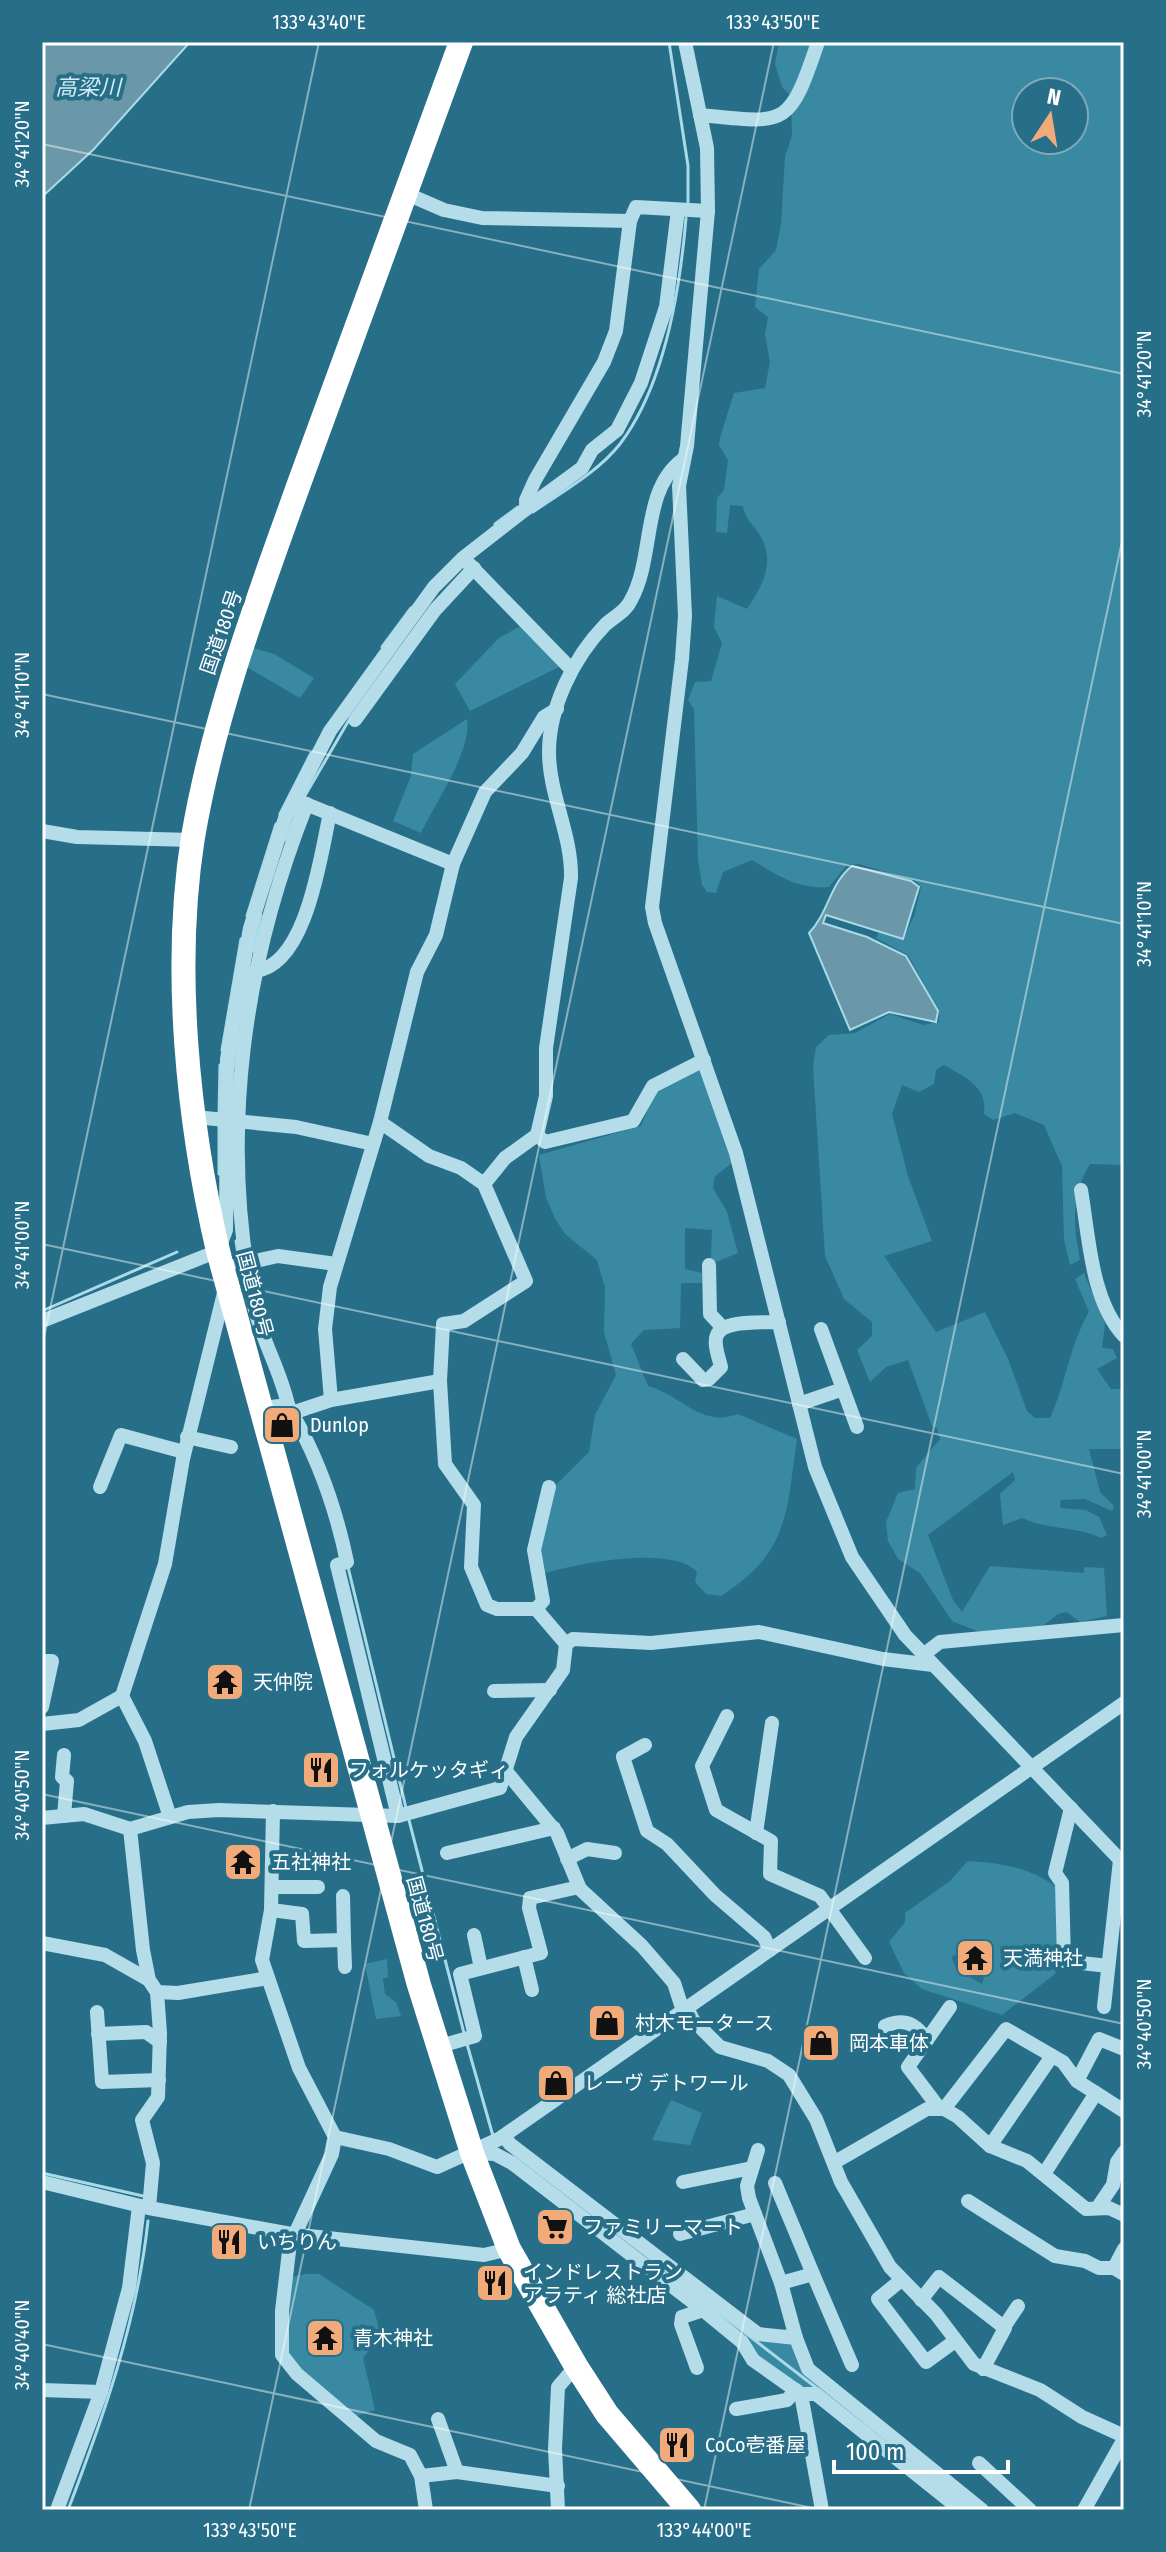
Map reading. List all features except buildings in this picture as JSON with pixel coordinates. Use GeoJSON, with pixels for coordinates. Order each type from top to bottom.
{"type":"FeatureCollection","features":[{"type":"Feature","properties":{"kind":"highway","name":"国道180号"},"geometry":{"type":"LineString","coordinates":[[461,42],[227,687],[193,840],[185,941],[185,1013],[223,1121],[232,1266],[262,1408],[373,1816],[492,2143],[509,2249],[607,2414],[689,2510]]}},
{"type":"Feature","properties":{"kind":"street"},"geometry":{"type":"LineString","coordinates":[[685,42],[707,148],[708,211],[687,446],[682,460],[680,501],[685,616],[652,907],[655,923],[736,1153],[815,1467],[852,1557],[891,1617],[928,1660],[1104,1844],[1123,1857],[1104,2007]]}},
{"type":"Feature","properties":{"kind":"street"},"geometry":{"type":"LineString","coordinates":[[700,115],[767,122],[780,118],[795,104],[818,42]]}},
{"type":"Feature","properties":{"kind":"street"},"geometry":{"type":"LineString","coordinates":[[407,194],[444,210],[482,218],[630,221]]}},
{"type":"Feature","properties":{"kind":"street"},"geometry":{"type":"LineString","coordinates":[[526,505],[604,362],[616,331],[630,221],[636,207],[708,211]]}},
{"type":"Feature","properties":{"kind":"street"},"geometry":{"type":"LineString","coordinates":[[42,1724],[79,1720],[122,1696],[165,1564],[186,1445],[232,1266],[240,1201],[223,1121],[227,1059],[244,953],[271,855],[300,802],[330,731],[434,587],[468,563],[526,505],[582,468],[592,450],[617,430],[641,383],[666,307],[678,210]]}},
{"type":"Feature","properties":{"kind":"street"},"geometry":{"type":"LineString","coordinates":[[484,1184],[505,1158],[537,1135],[546,1096],[546,1048],[572,855],[553,786],[549,750],[557,709],[571,669],[605,625],[630,603],[655,502],[667,471],[682,460]]}},
{"type":"Feature","properties":{"kind":"street"},"geometry":{"type":"LineString","coordinates":[[468,563],[571,669]]}},
{"type":"Feature","properties":{"kind":"street"},"geometry":{"type":"LineString","coordinates":[[355,720],[468,563]]}},
{"type":"Feature","properties":{"kind":"street"},"geometry":{"type":"LineString","coordinates":[[331,1400],[325,1329],[336,1264],[380,1122],[410,996],[441,919],[453,864],[485,792],[522,753],[544,717],[557,709]]}},
{"type":"Feature","properties":{"kind":"street"},"geometry":{"type":"LineString","coordinates":[[300,802],[453,864]]}},
{"type":"Feature","properties":{"kind":"street"},"geometry":{"type":"LineString","coordinates":[[223,1121],[241,1065],[255,971],[300,802]]}},
{"type":"Feature","properties":{"kind":"street"},"geometry":{"type":"LineString","coordinates":[[255,971],[274,964],[304,917],[330,813]]}},
{"type":"Feature","properties":{"kind":"street"},"geometry":{"type":"LineString","coordinates":[[42,831],[77,837],[193,840]]}},
{"type":"Feature","properties":{"kind":"street"},"geometry":{"type":"LineString","coordinates":[[537,1135],[545,1142],[633,1121],[653,1086],[704,1060]]}},
{"type":"Feature","properties":{"kind":"street"},"geometry":{"type":"LineString","coordinates":[[223,1121],[296,1127],[373,1144]]}},
{"type":"Feature","properties":{"kind":"street"},"geometry":{"type":"LineString","coordinates":[[42,1818],[84,1814],[130,1829],[170,1817],[219,1810],[373,1816],[405,1814],[500,1788],[516,1737],[563,1670],[566,1644],[536,1609],[491,1607],[476,1584],[471,1556],[474,1505],[445,1464],[440,1381],[443,1324],[464,1321],[526,1281],[484,1184],[461,1168],[429,1156],[380,1122]]}},
{"type":"Feature","properties":{"kind":"street"},"geometry":{"type":"LineString","coordinates":[[1081,1190],[1103,1303],[1110,1322],[1124,1336]]}},
{"type":"Feature","properties":{"kind":"street"},"geometry":{"type":"LineString","coordinates":[[42,1321],[232,1266],[278,1256],[336,1264]]}},
{"type":"Feature","properties":{"kind":"street"},"geometry":{"type":"LineString","coordinates":[[709,1265],[710,1314],[723,1328]]}},
{"type":"Feature","properties":{"kind":"street"},"geometry":{"type":"LineString","coordinates":[[232,1266],[253,1303],[262,1333],[281,1372],[290,1409],[318,1463],[341,1533],[347,1562],[337,1565],[405,1814]]}},
{"type":"Feature","properties":{"kind":"street"},"geometry":{"type":"LineString","coordinates":[[683,1359],[703,1380],[717,1374],[721,1367],[715,1338],[723,1328],[779,1322]]}},
{"type":"Feature","properties":{"kind":"street"},"geometry":{"type":"LineString","coordinates":[[821,1329],[857,1427]]}},
{"type":"Feature","properties":{"kind":"street"},"geometry":{"type":"LineString","coordinates":[[262,1408],[290,1409],[440,1381]]}},
{"type":"Feature","properties":{"kind":"street"},"geometry":{"type":"LineString","coordinates":[[799,1404],[843,1389]]}},
{"type":"Feature","properties":{"kind":"street"},"geometry":{"type":"LineString","coordinates":[[100,1487],[121,1435],[186,1445],[231,1447]]}},
{"type":"Feature","properties":{"kind":"street"},"geometry":{"type":"LineString","coordinates":[[536,1609],[543,1601],[534,1550],[549,1487]]}},
{"type":"Feature","properties":{"kind":"street"},"geometry":{"type":"LineString","coordinates":[[928,1660],[940,1642],[1123,1624]]}},
{"type":"Feature","properties":{"kind":"street"},"geometry":{"type":"LineString","coordinates":[[566,1644],[573,1639],[651,1643],[759,1632],[883,1659],[928,1660]]}},
{"type":"Feature","properties":{"kind":"street"},"geometry":{"type":"LineString","coordinates":[[42,1661],[52,1661],[42,1707]]}},
{"type":"Feature","properties":{"kind":"street"},"geometry":{"type":"LineString","coordinates":[[494,1691],[550,1690]]}},
{"type":"Feature","properties":{"kind":"street"},"geometry":{"type":"LineString","coordinates":[[122,1696],[145,1741],[170,1817]]}},
{"type":"Feature","properties":{"kind":"street"},"geometry":{"type":"LineString","coordinates":[[335,2137],[389,2149],[437,2167],[492,2143],[1124,1703]]}},
{"type":"Feature","properties":{"kind":"street"},"geometry":{"type":"LineString","coordinates":[[727,1716],[702,1766],[716,1810],[771,1841],[770,1874],[820,1896],[865,1958]]}},
{"type":"Feature","properties":{"kind":"street"},"geometry":{"type":"LineString","coordinates":[[756,1833],[772,1723]]}},
{"type":"Feature","properties":{"kind":"street"},"geometry":{"type":"LineString","coordinates":[[645,1745],[623,1757],[647,1831],[667,1844],[715,1895],[764,1937],[770,1950]]}},
{"type":"Feature","properties":{"kind":"street"},"geometry":{"type":"LineString","coordinates":[[64,1755],[62,1777],[67,1781],[64,1816]]}},
{"type":"Feature","properties":{"kind":"street"},"geometry":{"type":"LineString","coordinates":[[505,1770],[554,1828],[579,1887],[642,1946],[674,1983],[693,2020],[720,2047],[768,2061],[789,2075],[816,2119],[841,2182],[900,2281],[921,2300],[974,2364],[1040,2390],[1082,2417],[1124,2437],[1084,2510]]}},
{"type":"Feature","properties":{"kind":"street"},"geometry":{"type":"LineString","coordinates":[[1071,1808],[1055,1873],[1062,1883],[1064,1961],[1108,1966]]}},
{"type":"Feature","properties":{"kind":"street"},"geometry":{"type":"LineString","coordinates":[[273,1811],[273,1887],[262,1945],[268,1978],[299,2068],[335,2137],[332,2154],[293,2234],[283,2297],[282,2355],[297,2374],[376,2441],[410,2455],[421,2476],[426,2510]]}},
{"type":"Feature","properties":{"kind":"street"},"geometry":{"type":"LineString","coordinates":[[447,1853],[554,1828]]}},
{"type":"Feature","properties":{"kind":"street"},"geometry":{"type":"LineString","coordinates":[[57,2510],[101,2392],[129,2288],[153,2163],[142,2120],[157,2103],[160,2042],[130,1829]]}},
{"type":"Feature","properties":{"kind":"street"},"geometry":{"type":"LineString","coordinates":[[567,1859],[587,1849],[615,1853]]}},
{"type":"Feature","properties":{"kind":"street"},"geometry":{"type":"LineString","coordinates":[[273,1887],[318,1887]]}},
{"type":"Feature","properties":{"kind":"street"},"geometry":{"type":"LineString","coordinates":[[454,2043],[475,2036],[460,1974],[541,1953],[529,1908],[530,1898],[579,1887]]}},
{"type":"Feature","properties":{"kind":"street"},"geometry":{"type":"LineString","coordinates":[[343,1896],[345,1967]]}},
{"type":"Feature","properties":{"kind":"street"},"geometry":{"type":"LineString","coordinates":[[271,1910],[302,1914],[304,1941],[344,1940]]}},
{"type":"Feature","properties":{"kind":"street"},"geometry":{"type":"LineString","coordinates":[[474,1935],[481,1968]]}},
{"type":"Feature","properties":{"kind":"street"},"geometry":{"type":"LineString","coordinates":[[42,1943],[105,1955],[153,1986],[178,1993],[268,1978]]}},
{"type":"Feature","properties":{"kind":"street"},"geometry":{"type":"LineString","coordinates":[[524,1957],[532,1990]]}},
{"type":"Feature","properties":{"kind":"street"},"geometry":{"type":"LineString","coordinates":[[950,2007],[908,2067],[942,2109],[990,2146],[1027,2161],[1086,2209],[1098,2207],[1124,2215]]}},
{"type":"Feature","properties":{"kind":"street"},"geometry":{"type":"LineString","coordinates":[[97,2012],[102,2082],[159,2080]]}},
{"type":"Feature","properties":{"kind":"street"},"geometry":{"type":"LineString","coordinates":[[885,2026],[897,2021],[914,2024],[927,2040]]}},
{"type":"Feature","properties":{"kind":"street"},"geometry":{"type":"LineString","coordinates":[[942,2109],[1006,2029],[1063,2062],[1077,2081],[1124,2111]]}},
{"type":"Feature","properties":{"kind":"street"},"geometry":{"type":"LineString","coordinates":[[98,2034],[146,2032],[160,2042]]}},
{"type":"Feature","properties":{"kind":"street"},"geometry":{"type":"LineString","coordinates":[[1077,2081],[1099,2039],[1124,2049]]}},
{"type":"Feature","properties":{"kind":"street"},"geometry":{"type":"LineString","coordinates":[[990,2146],[1052,2056]]}},
{"type":"Feature","properties":{"kind":"street"},"geometry":{"type":"LineString","coordinates":[[1044,2174],[1096,2093]]}},
{"type":"Feature","properties":{"kind":"street"},"geometry":{"type":"LineString","coordinates":[[835,2162],[927,2109],[942,2109]]}},
{"type":"Feature","properties":{"kind":"street"},"geometry":{"type":"LineString","coordinates":[[492,2143],[495,2154],[608,2227]]}},
{"type":"Feature","properties":{"kind":"street"},"geometry":{"type":"LineString","coordinates":[[492,2143],[514,2148],[698,2299],[742,2342],[753,2360],[796,2378],[961,2510]]}},
{"type":"Feature","properties":{"kind":"street"},"geometry":{"type":"LineString","coordinates":[[758,2150],[747,2186],[781,2283],[796,2338],[796,2378],[822,2510]]}},
{"type":"Feature","properties":{"kind":"street"},"geometry":{"type":"LineString","coordinates":[[1098,2207],[1113,2185],[1117,2162],[1124,2152]]}},
{"type":"Feature","properties":{"kind":"street"},"geometry":{"type":"LineString","coordinates":[[683,2182],[752,2168]]}},
{"type":"Feature","properties":{"kind":"street"},"geometry":{"type":"LineString","coordinates":[[42,2182],[144,2207],[293,2234],[484,2255],[509,2249]]}},
{"type":"Feature","properties":{"kind":"street"},"geometry":{"type":"LineString","coordinates":[[775,2183],[852,2365]]}},
{"type":"Feature","properties":{"kind":"street"},"geometry":{"type":"LineString","coordinates":[[968,2201],[1055,2256],[1119,2271],[1124,2249]]}},
{"type":"Feature","properties":{"kind":"street"},"geometry":{"type":"LineString","coordinates":[[680,2234],[755,2214]]}},
{"type":"Feature","properties":{"kind":"street"},"geometry":{"type":"LineString","coordinates":[[781,2283],[813,2274]]}},
{"type":"Feature","properties":{"kind":"street"},"geometry":{"type":"LineString","coordinates":[[921,2300],[939,2277],[1004,2327]]}},
{"type":"Feature","properties":{"kind":"street"},"geometry":{"type":"LineString","coordinates":[[900,2281],[878,2299],[926,2362],[955,2341]]}},
{"type":"Feature","properties":{"kind":"street"},"geometry":{"type":"LineString","coordinates":[[698,2299],[758,2334],[796,2338]]}},
{"type":"Feature","properties":{"kind":"street"},"geometry":{"type":"LineString","coordinates":[[697,2368],[681,2324],[682,2317],[698,2299]]}},
{"type":"Feature","properties":{"kind":"street"},"geometry":{"type":"LineString","coordinates":[[983,2369],[1018,2306]]}},
{"type":"Feature","properties":{"kind":"street"},"geometry":{"type":"LineString","coordinates":[[558,2510],[555,2449],[558,2387],[576,2366]]}},
{"type":"Feature","properties":{"kind":"street"},"geometry":{"type":"LineString","coordinates":[[736,2409],[787,2400],[796,2378],[808,2369],[982,2510]]}},
{"type":"Feature","properties":{"kind":"street"},"geometry":{"type":"LineString","coordinates":[[42,2390],[101,2392]]}},
{"type":"Feature","properties":{"kind":"street"},"geometry":{"type":"LineString","coordinates":[[438,2419],[457,2472]]}},
{"type":"Feature","properties":{"kind":"street"},"geometry":{"type":"LineString","coordinates":[[979,2463],[1030,2510]]}},
{"type":"Feature","properties":{"kind":"street"},"geometry":{"type":"LineString","coordinates":[[421,2476],[457,2472],[558,2486]]}},
{"type":"Feature","properties":{"kind":"shaded area"},"geometry":{"type":"Polygon","coordinates":[[[779,42],[1124,42],[1124,1165],[1090,1164],[1079,1187],[1075,1210],[1080,1260],[1070,1265],[1064,1240],[1062,1166],[1044,1125],[1015,1113],[993,1120],[984,1114],[979,1090],[944,1065],[936,1070],[934,1084],[919,1092],[902,1085],[892,1114],[908,1176],[932,1241],[884,1256],[936,1332],[985,1312],[1008,1359],[1027,1411],[1035,1418],[1050,1418],[1077,1337],[1089,1312],[1075,1279],[1084,1273],[1105,1324],[1102,1348],[1113,1349],[1117,1358],[1097,1369],[1111,1389],[1124,1389],[1124,1449],[1089,1449],[1100,1492],[1114,1506],[1112,1511],[1085,1499],[1061,1500],[1060,1508],[1086,1510],[1099,1517],[1107,1535],[1101,1538],[1022,1518],[1003,1525],[1000,1494],[1015,1480],[1013,1472],[928,1535],[953,1600],[962,1612],[990,1566],[1084,1573],[1084,1567],[1104,1568],[1107,1616],[1080,1622],[1067,1612],[1058,1614],[1044,1625],[982,1633],[952,1621],[920,1573],[898,1559],[888,1541],[886,1522],[898,1493],[915,1489],[916,1468],[940,1439],[937,1428],[932,1426],[908,1360],[886,1367],[870,1382],[857,1350],[872,1336],[872,1322],[844,1299],[825,1256],[813,1067],[816,1047],[829,1035],[855,1033],[890,1014],[924,1025],[939,1022],[939,1011],[908,955],[876,938],[879,932],[903,940],[914,916],[921,887],[916,881],[859,864],[847,865],[829,887],[807,886],[788,880],[752,860],[723,872],[716,893],[707,892],[702,885],[698,860],[694,709],[688,700],[695,682],[711,681],[722,643],[714,627],[717,596],[747,609],[767,567],[766,549],[743,506],[730,505],[727,533],[716,532],[717,498],[724,490],[728,460],[719,445],[720,438],[734,393],[765,388],[770,362],[765,334],[768,317],[755,307],[759,269],[776,250],[781,225],[785,157],[792,135],[791,97],[782,87],[775,64],[779,42]]]}},
{"type":"Feature","properties":{"kind":"shaded area"},"geometry":{"type":"Polygon","coordinates":[[[526,623],[563,665],[470,711],[455,684],[499,638],[526,623]]]}},
{"type":"Feature","properties":{"kind":"shaded area"},"geometry":{"type":"Polygon","coordinates":[[[250,647],[274,654],[314,678],[300,698],[245,666],[250,647]]]}},
{"type":"Feature","properties":{"kind":"shaded area"},"geometry":{"type":"Polygon","coordinates":[[[467,719],[464,746],[458,761],[421,833],[393,821],[411,776],[413,754],[467,719]]]}},
{"type":"Feature","properties":{"kind":"shaded area"},"geometry":{"type":"Polygon","coordinates":[[[698,1068],[706,1078],[732,1163],[715,1176],[713,1188],[727,1212],[738,1253],[716,1262],[711,1259],[712,1230],[685,1228],[685,1269],[702,1273],[702,1283],[681,1283],[680,1328],[644,1330],[631,1344],[648,1386],[702,1414],[725,1417],[738,1414],[797,1439],[781,1529],[760,1563],[721,1596],[706,1594],[695,1582],[697,1572],[668,1559],[602,1561],[547,1573],[540,1570],[539,1555],[556,1485],[589,1452],[595,1415],[616,1375],[604,1332],[605,1288],[597,1260],[565,1234],[556,1220],[546,1198],[539,1155],[641,1126],[655,1092],[698,1068]]]}},
{"type":"Feature","properties":{"kind":"shaded area"},"geometry":{"type":"Polygon","coordinates":[[[968,1861],[1014,1867],[1056,1887],[1060,1955],[1055,1974],[1002,2015],[922,1989],[904,1973],[889,1942],[905,1922],[905,1913],[950,1881],[968,1861]],[[968,1940],[965,1957],[953,1955],[952,1959],[957,1970],[982,1984],[994,1949],[982,1940],[968,1940]]]}},
{"type":"Feature","properties":{"kind":"shaded area"},"geometry":{"type":"Polygon","coordinates":[[[387,1959],[388,1977],[383,1979],[385,1994],[396,2002],[401,2016],[376,2019],[365,1964],[387,1959]]]}},
{"type":"Feature","properties":{"kind":"shaded area"},"geometry":{"type":"Polygon","coordinates":[[[671,2100],[702,2113],[690,2145],[652,2140],[671,2100]]]}},
{"type":"Feature","properties":{"kind":"shaded area"},"geometry":{"type":"Polygon","coordinates":[[[319,2274],[374,2310],[381,2335],[363,2358],[375,2410],[354,2417],[286,2355],[289,2278],[319,2274]]]}},
{"type":"Feature","properties":{"kind":"shaded area"},"geometry":{"type":"Polygon","coordinates":[[[797,2325],[810,2361],[830,2380],[821,2393],[798,2385],[777,2371],[740,2337],[749,2328],[782,2330],[797,2325]]]}},
{"type":"Feature","properties":{"kind":"water","name":"高梁川"},"geometry":{"type":"Polygon","coordinates":[[[42,42],[190,42],[94,149],[42,197],[42,42]]]}},
{"type":"Feature","properties":{"kind":"water"},"geometry":{"type":"Polygon","coordinates":[[[852,866],[911,881],[919,887],[903,939],[826,915],[823,923],[867,937],[906,956],[938,1011],[936,1022],[889,1012],[850,1030],[809,933],[839,881],[852,866]]]}},
{"type":"Feature","properties":{"kind":"waterway"},"geometry":{"type":"LineString","coordinates":[[669,42],[688,166],[688,202]]}},
{"type":"Feature","properties":{"kind":"waterway"},"geometry":{"type":"LineString","coordinates":[[533,512],[601,464],[620,444],[635,421],[659,366],[667,336],[686,218]]}},
{"type":"Feature","properties":{"kind":"waterway"},"geometry":{"type":"LineString","coordinates":[[495,524],[518,507]]}},
{"type":"Feature","properties":{"kind":"waterway"},"geometry":{"type":"LineString","coordinates":[[382,647],[411,608]]}},
{"type":"Feature","properties":{"kind":"waterway"},"geometry":{"type":"LineString","coordinates":[[303,799],[349,720]]}},
{"type":"Feature","properties":{"kind":"waterway"},"geometry":{"type":"LineString","coordinates":[[280,814],[311,753]]}},
{"type":"Feature","properties":{"kind":"waterway"},"geometry":{"type":"LineString","coordinates":[[285,840],[299,806]]}},
{"type":"Feature","properties":{"kind":"waterway"},"geometry":{"type":"LineString","coordinates":[[247,916],[276,824]]}},
{"type":"Feature","properties":{"kind":"waterway"},"geometry":{"type":"LineString","coordinates":[[253,951],[261,915]]}},
{"type":"Feature","properties":{"kind":"waterway"},"geometry":{"type":"LineString","coordinates":[[222,1050],[241,939]]}},
{"type":"Feature","properties":{"kind":"waterway"},"geometry":{"type":"LineString","coordinates":[[233,1069],[239,1029]]}},
{"type":"Feature","properties":{"kind":"waterway"},"geometry":{"type":"LineString","coordinates":[[219,1114],[220,1065]]}},
{"type":"Feature","properties":{"kind":"waterway"},"geometry":{"type":"LineString","coordinates":[[219,1125],[219,1174]]}},
{"type":"Feature","properties":{"kind":"waterway"},"geometry":{"type":"LineString","coordinates":[[236,1241],[239,1261]]}},
{"type":"Feature","properties":{"kind":"waterway"},"geometry":{"type":"LineString","coordinates":[[42,1311],[177,1252]]}},
{"type":"Feature","properties":{"kind":"waterway"},"geometry":{"type":"LineString","coordinates":[[348,1567],[406,1808]]}},
{"type":"Feature","properties":{"kind":"waterway"},"geometry":{"type":"LineString","coordinates":[[409,1820],[464,2033]]}},
{"type":"Feature","properties":{"kind":"waterway"},"geometry":{"type":"LineString","coordinates":[[467,2044],[493,2136]]}},
{"type":"Feature","properties":{"kind":"waterway"},"geometry":{"type":"LineString","coordinates":[[42,2173],[143,2196]]}},
{"type":"Feature","properties":{"kind":"waterway"},"geometry":{"type":"LineString","coordinates":[[68,2510],[106,2403],[127,2332],[148,2221]]}},
{"type":"Feature","properties":{"kind":"waterway"},"geometry":{"type":"LineString","coordinates":[[669,2274],[818,2389]]}},
{"type":"Feature","properties":{"kind":"place","name":"Dunlop"},"geometry":{"type":"Point","coordinates":[282,1425]}},
{"type":"Feature","properties":{"kind":"place","name":"天仲院"},"geometry":{"type":"Point","coordinates":[225,1682]}},
{"type":"Feature","properties":{"kind":"place","name":"フォルケッタギィ"},"geometry":{"type":"Point","coordinates":[321,1770]}},
{"type":"Feature","properties":{"kind":"place","name":"五社神社"},"geometry":{"type":"Point","coordinates":[243,1862]}},
{"type":"Feature","properties":{"kind":"place","name":"天満神社"},"geometry":{"type":"Point","coordinates":[975,1958]}},
{"type":"Feature","properties":{"kind":"place","name":"村木モータース"},"geometry":{"type":"Point","coordinates":[607,2023]}},
{"type":"Feature","properties":{"kind":"place","name":"岡本車体"},"geometry":{"type":"Point","coordinates":[821,2043]}},
{"type":"Feature","properties":{"kind":"place","name":"レーヴ デトワール"},"geometry":{"type":"Point","coordinates":[556,2083]}},
{"type":"Feature","properties":{"kind":"place","name":"ファミリーマート"},"geometry":{"type":"Point","coordinates":[555,2227]}},
{"type":"Feature","properties":{"kind":"place","name":"いちりん"},"geometry":{"type":"Point","coordinates":[229,2242]}},
{"type":"Feature","properties":{"kind":"place","name":"インドレストラン アラティ 総社店"},"geometry":{"type":"Point","coordinates":[495,2283]}},
{"type":"Feature","properties":{"kind":"place","name":"青木神社"},"geometry":{"type":"Point","coordinates":[325,2338]}},
{"type":"Feature","properties":{"kind":"place","name":"CoCo壱番屋"},"geometry":{"type":"Point","coordinates":[677,2445]}}]}
